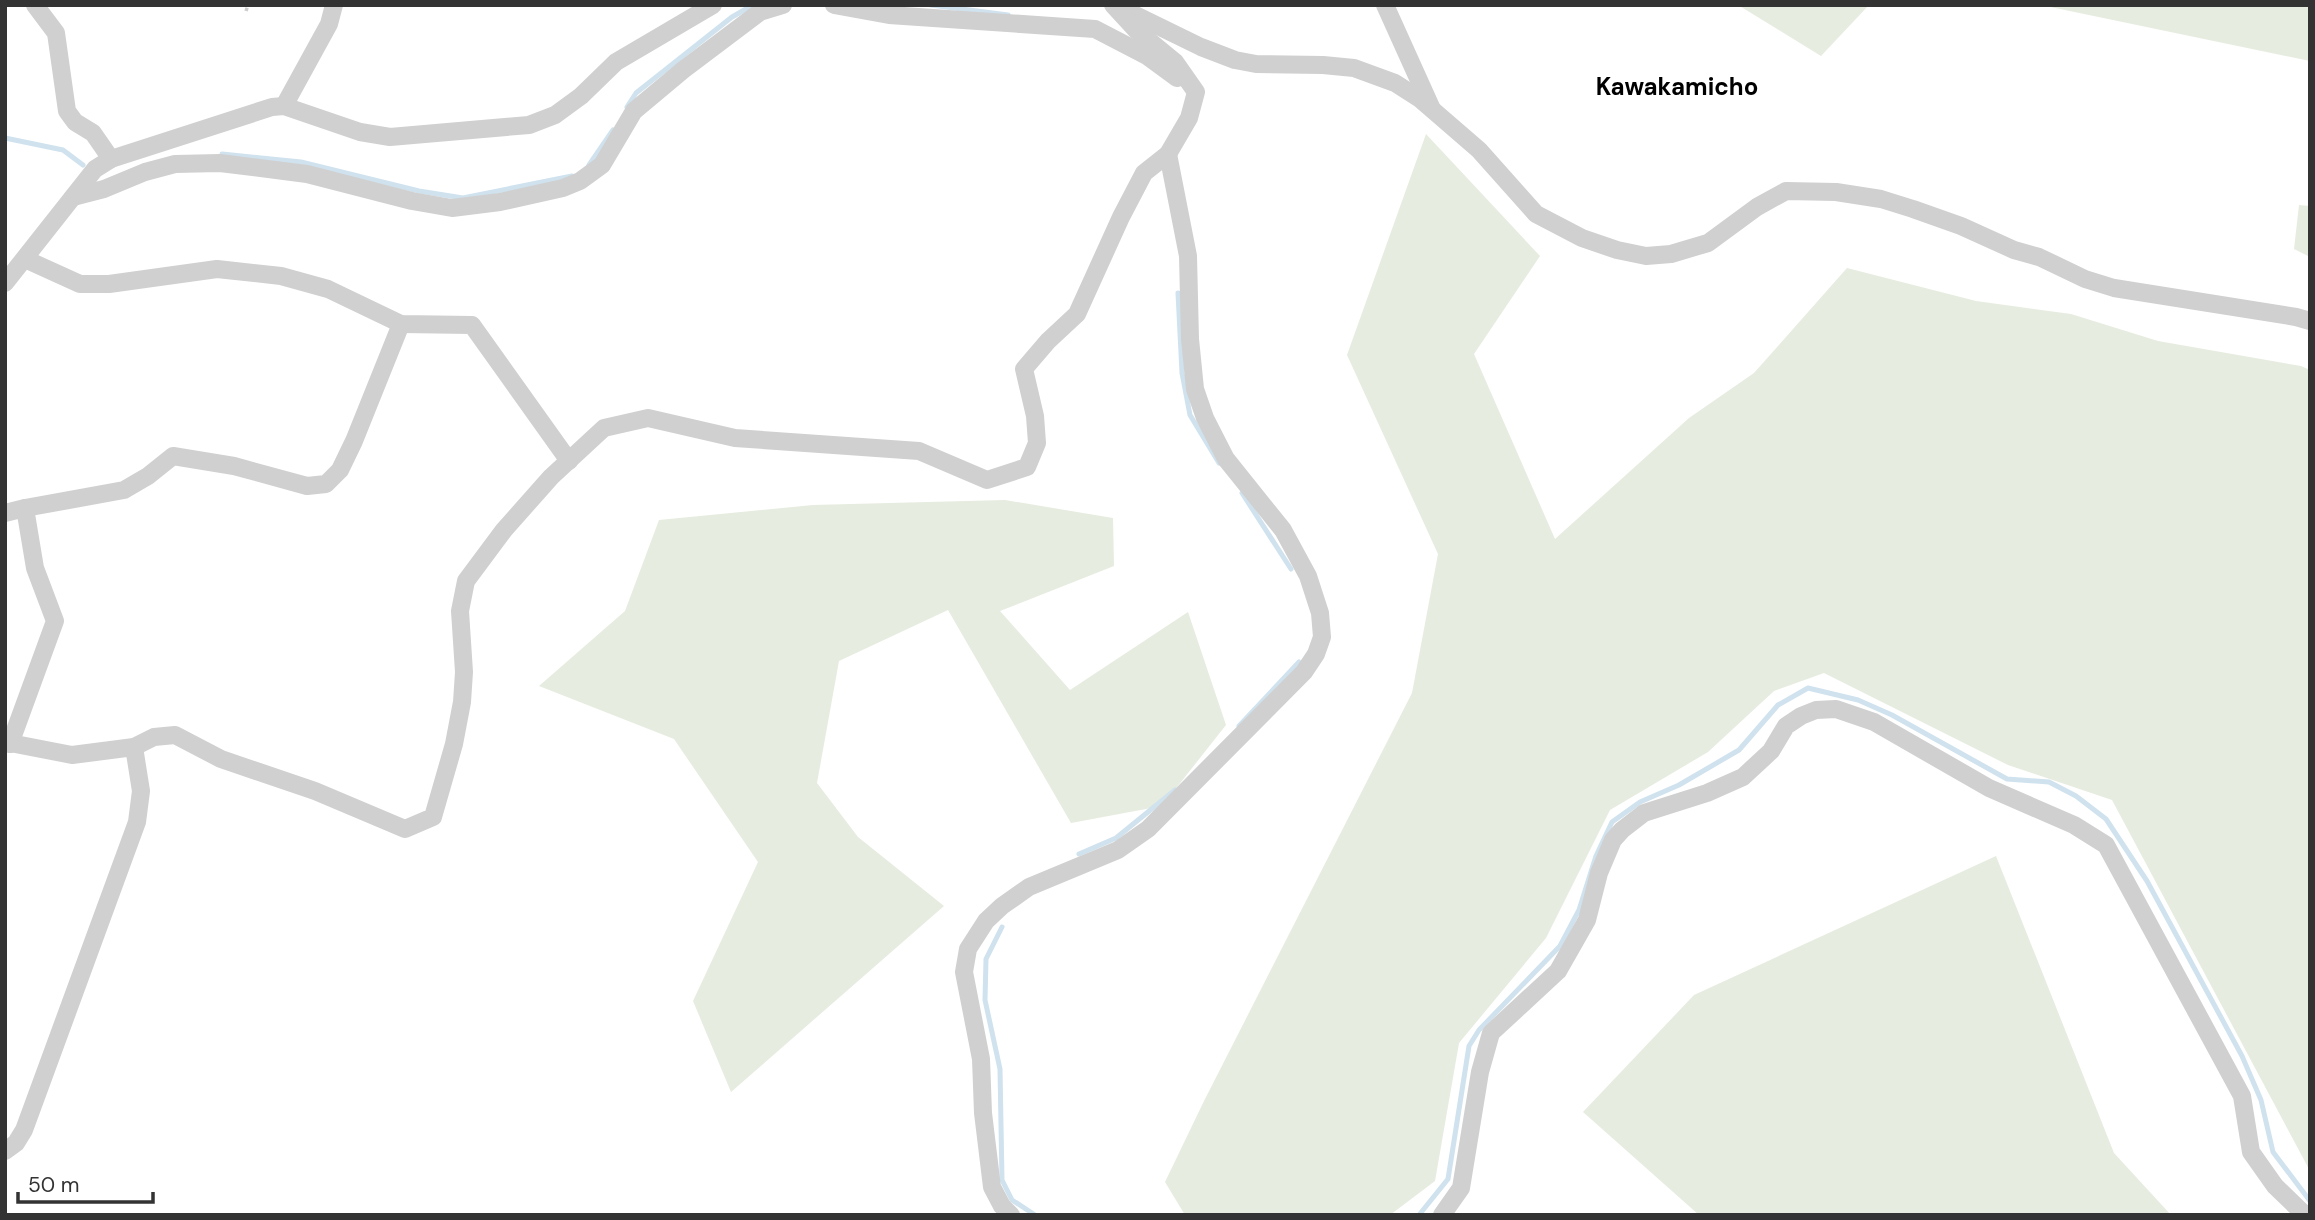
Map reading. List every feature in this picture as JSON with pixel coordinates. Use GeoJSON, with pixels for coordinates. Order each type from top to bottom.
{"type":"FeatureCollection","features":[{"type":"Feature","properties":{"kind":"street"},"geometry":{"type":"LineString","coordinates":[[35,5],[56,33],[67,111],[75,122],[93,133],[111,159]]}},
{"type":"Feature","properties":{"kind":"street"},"geometry":{"type":"LineString","coordinates":[[284,106],[329,24],[334,5]]}},
{"type":"Feature","properties":{"kind":"street"},"geometry":{"type":"LineString","coordinates":[[5,283],[95,169],[111,159],[233,118],[284,106],[360,132],[390,137],[529,125],[555,115],[581,96],[616,62],[713,5]]}},
{"type":"Feature","properties":{"kind":"street"},"geometry":{"type":"LineString","coordinates":[[73,197],[175,164],[220,163],[307,174],[412,201],[453,208],[500,202],[563,188],[580,181],[602,165],[634,111],[673,78],[760,12],[783,5]]}},
{"type":"Feature","properties":{"kind":"street"},"geometry":{"type":"LineString","coordinates":[[834,5],[889,15],[1095,29],[1147,56],[1196,92]]}},
{"type":"Feature","properties":{"kind":"street"},"geometry":{"type":"LineString","coordinates":[[1114,5],[1136,30],[1175,62],[1196,92]]}},
{"type":"Feature","properties":{"kind":"street"},"geometry":{"type":"LineString","coordinates":[[1114,5],[1201,47],[1235,60],[1256,64],[1344,67],[1378,76],[1406,90],[1432,109],[1479,150],[1536,214],[1582,238],[1634,254],[1671,254],[1708,243],[1757,207],[1786,191],[1836,192],[1881,199],[1913,209],[1961,226],[2014,250],[2039,257],[2085,279],[2114,288],[2310,321]]}},
{"type":"Feature","properties":{"kind":"street"},"geometry":{"type":"LineString","coordinates":[[1385,5],[1432,109]]}},
{"type":"Feature","properties":{"kind":"street"},"geometry":{"type":"LineString","coordinates":[[25,508],[35,568],[55,621],[8,743],[72,755],[134,747],[154,737],[175,735],[221,759],[315,791],[405,829],[431,819],[454,744],[464,672],[460,611],[466,581],[504,530],[551,477],[604,428],[648,418],[736,438],[919,451],[987,480],[1027,467],[1037,443],[1035,416],[1024,369],[1048,341],[1077,314],[1144,173],[1168,154],[1189,118],[1196,92]]}},
{"type":"Feature","properties":{"kind":"street"},"geometry":{"type":"LineString","coordinates":[[1011,1215],[1002,1206],[992,1187],[981,1059],[964,972],[968,950],[986,921],[1029,887],[1118,850],[1148,829],[1304,673],[1316,654],[1322,637],[1320,613],[1308,576],[1283,530],[1226,459],[1205,418],[1195,389],[1188,256],[1168,154]]}},
{"type":"Feature","properties":{"kind":"street"},"geometry":{"type":"LineString","coordinates":[[25,259],[80,284],[109,284],[217,269],[281,276],[328,289],[401,324],[472,325],[569,461]]}},
{"type":"Feature","properties":{"kind":"street"},"geometry":{"type":"LineString","coordinates":[[5,513],[124,490],[148,476],[173,456],[234,466],[307,486],[326,484],[340,470],[354,441],[401,324]]}},
{"type":"Feature","properties":{"kind":"street"},"geometry":{"type":"LineString","coordinates":[[1442,1215],[1461,1188],[1480,1072],[1491,1033],[1558,971],[1587,920],[1599,873],[1613,840],[1644,813],[1707,793],[1743,777],[1771,751],[1786,726],[1801,716],[1815,710],[1836,709],[1874,722],[1989,788],[2074,825],[2106,845],[2242,1096],[2251,1152],[2275,1186],[2305,1215]]}},
{"type":"Feature","properties":{"kind":"street"},"geometry":{"type":"LineString","coordinates":[[5,1151],[16,1143],[24,1130],[137,822],[141,791],[134,747]]}},
{"type":"Feature","properties":{"kind":"path"},"geometry":{"type":"LineString","coordinates":[[246,11],[248,5]]}},
{"type":"Feature","properties":{"kind":"shaded area"},"geometry":{"type":"Polygon","coordinates":[[[1738,5],[1869,5],[1821,56],[1738,5]]]}},
{"type":"Feature","properties":{"kind":"shaded area"},"geometry":{"type":"Polygon","coordinates":[[[2041,5],[2310,5],[2310,61],[2041,5]]]}},
{"type":"Feature","properties":{"kind":"shaded area"},"geometry":{"type":"Polygon","coordinates":[[[1426,134],[1540,256],[1474,354],[1555,539],[1689,418],[1754,373],[1847,268],[1976,301],[2071,314],[2158,341],[2301,366],[2310,370],[2310,1171],[2112,800],[2008,765],[1824,673],[1774,691],[1708,752],[1610,810],[1546,938],[1459,1043],[1435,1181],[1390,1215],[1185,1215],[1165,1182],[1412,693],[1438,554],[1347,355],[1426,134]]]}},
{"type":"Feature","properties":{"kind":"shaded area"},"geometry":{"type":"Polygon","coordinates":[[[2299,205],[2310,206],[2310,257],[2294,249],[2299,205]]]}},
{"type":"Feature","properties":{"kind":"shaded area"},"geometry":{"type":"Polygon","coordinates":[[[1005,500],[1113,518],[1114,566],[1000,611],[1070,690],[1188,612],[1226,725],[1162,806],[1071,823],[948,610],[839,661],[817,783],[858,837],[944,906],[731,1092],[693,1001],[758,862],[674,739],[539,686],[625,611],[659,520],[813,505],[1005,500]]]}},
{"type":"Feature","properties":{"kind":"shaded area"},"geometry":{"type":"Polygon","coordinates":[[[1996,856],[2114,1153],[2171,1215],[1699,1215],[1583,1112],[1694,995],[1996,856]]]}},
{"type":"Feature","properties":{"kind":"waterway"},"geometry":{"type":"LineString","coordinates":[[627,107],[636,93],[732,17],[753,5]]}},
{"type":"Feature","properties":{"kind":"waterway"},"geometry":{"type":"LineString","coordinates":[[931,5],[1008,15]]}},
{"type":"Feature","properties":{"kind":"waterway"},"geometry":{"type":"LineString","coordinates":[[589,165],[613,130]]}},
{"type":"Feature","properties":{"kind":"waterway"},"geometry":{"type":"LineString","coordinates":[[5,138],[63,150],[83,165]]}},
{"type":"Feature","properties":{"kind":"waterway"},"geometry":{"type":"LineString","coordinates":[[222,154],[301,162],[419,191],[463,198],[572,176]]}},
{"type":"Feature","properties":{"kind":"waterway"},"geometry":{"type":"LineString","coordinates":[[1178,293],[1182,373],[1190,415],[1219,463]]}},
{"type":"Feature","properties":{"kind":"waterway"},"geometry":{"type":"LineString","coordinates":[[1242,493],[1291,569]]}},
{"type":"Feature","properties":{"kind":"waterway"},"geometry":{"type":"LineString","coordinates":[[1239,726],[1299,662]]}},
{"type":"Feature","properties":{"kind":"waterway"},"geometry":{"type":"LineString","coordinates":[[1419,1215],[1448,1179],[1469,1046],[1479,1030],[1560,946],[1579,910],[1596,856],[1612,822],[1640,802],[1679,785],[1739,750],[1778,705],[1808,688],[1858,700],[1892,715],[2007,779],[2049,782],[2076,796],[2106,819],[2147,881],[2242,1056],[2261,1100],[2273,1152],[2310,1201]]}},
{"type":"Feature","properties":{"kind":"waterway"},"geometry":{"type":"LineString","coordinates":[[1079,854],[1116,838],[1175,790]]}},
{"type":"Feature","properties":{"kind":"waterway"},"geometry":{"type":"LineString","coordinates":[[1002,927],[986,959],[985,1000],[1000,1069],[1002,1180],[1012,1200],[1035,1215]]}},
{"type":"Feature","properties":{"kind":"district","name":"Kawakamicho"},"geometry":{"type":"Point","coordinates":[1677,87]}}]}
